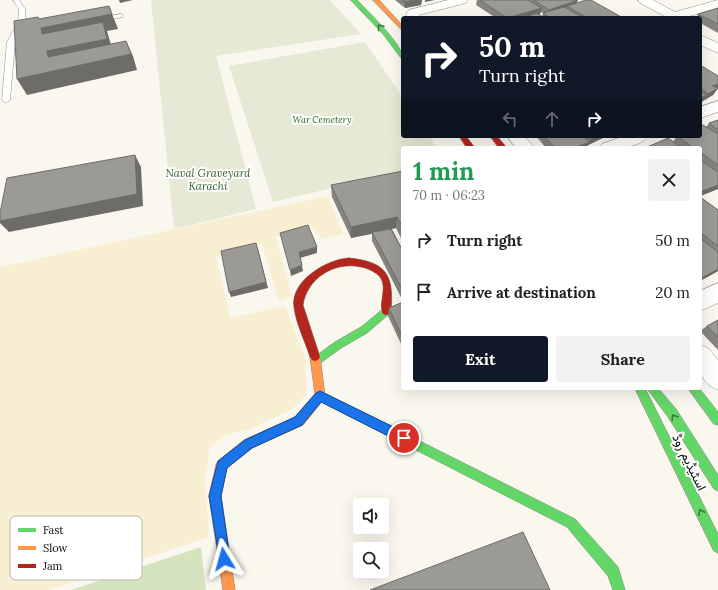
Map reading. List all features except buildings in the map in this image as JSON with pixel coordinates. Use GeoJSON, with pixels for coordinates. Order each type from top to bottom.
{"type":"FeatureCollection","features":[{"type":"Feature","properties":{"kind":"street"},"geometry":{"type":"LineString","coordinates":[[354,0],[385,33],[401,54]]}},
{"type":"Feature","properties":{"kind":"street"},"geometry":{"type":"LineString","coordinates":[[376,0],[401,27]]}},
{"type":"Feature","properties":{"kind":"street"},"geometry":{"type":"LineString","coordinates":[[414,16],[412,14],[413,12],[462,0]]}},
{"type":"Feature","properties":{"kind":"street"},"geometry":{"type":"LineString","coordinates":[[639,2],[674,16]]}},
{"type":"Feature","properties":{"kind":"street"},"geometry":{"type":"LineString","coordinates":[[639,2],[657,16]]}},
{"type":"Feature","properties":{"kind":"street"},"geometry":{"type":"LineString","coordinates":[[679,16],[718,4]]}},
{"type":"Feature","properties":{"kind":"street"},"geometry":{"type":"LineString","coordinates":[[702,31],[718,40]]}},
{"type":"Feature","properties":{"kind":"street"},"geometry":{"type":"LineString","coordinates":[[702,40],[718,49]]}},
{"type":"Feature","properties":{"kind":"street"},"geometry":{"type":"LineString","coordinates":[[702,112],[718,106]]}},
{"type":"Feature","properties":{"kind":"street"},"geometry":{"type":"LineString","coordinates":[[495,138],[501,146]]}},
{"type":"Feature","properties":{"kind":"street"},"geometry":{"type":"LineString","coordinates":[[518,138],[524,146]]}},
{"type":"Feature","properties":{"kind":"street"},"geometry":{"type":"LineString","coordinates":[[613,146],[635,138]]}},
{"type":"Feature","properties":{"kind":"street"},"geometry":{"type":"LineString","coordinates":[[229,590],[215,496],[222,465],[248,444],[299,421],[320,396],[316,361],[298,305],[305,285],[326,268],[340,262],[360,263],[375,268],[384,276],[388,293],[386,311],[364,330],[338,345],[316,361]]}},
{"type":"Feature","properties":{"kind":"street"},"geometry":{"type":"LineString","coordinates":[[702,301],[718,292]]}},
{"type":"Feature","properties":{"kind":"street"},"geometry":{"type":"LineString","coordinates":[[702,358],[718,378]]}},
{"type":"Feature","properties":{"kind":"street","name":"اسٹیڈیم روڈ"},"geometry":{"type":"LineString","coordinates":[[641,390],[718,547]]}},
{"type":"Feature","properties":{"kind":"street"},"geometry":{"type":"LineString","coordinates":[[654,390],[672,413],[718,485]]}},
{"type":"Feature","properties":{"kind":"street"},"geometry":{"type":"LineString","coordinates":[[695,390],[718,420]]}},
{"type":"Feature","properties":{"kind":"street"},"geometry":{"type":"LineString","coordinates":[[320,396],[571,523],[613,572],[619,590]]}},
{"type":"Feature","properties":{"kind":"lane"},"geometry":{"type":"LineString","coordinates":[[6,100],[11,42],[20,32],[22,22],[22,9],[16,0]]}},
{"type":"Feature","properties":{"kind":"lane"},"geometry":{"type":"LineString","coordinates":[[91,21],[121,16]]}},
{"type":"Feature","properties":{"kind":"green space","name":"Naval Graveyard Karachi"},"geometry":{"type":"Polygon","coordinates":[[[330,0],[361,34],[216,56],[256,209],[174,229],[151,1],[330,0]]]}},
{"type":"Feature","properties":{"kind":"green space","name":"War Cemetery"},"geometry":{"type":"Polygon","coordinates":[[[365,42],[401,95],[401,138],[430,138],[436,146],[401,146],[401,171],[273,202],[229,66],[365,42]]]}},
{"type":"Feature","properties":{"kind":"green space"},"geometry":{"type":"Polygon","coordinates":[[[201,547],[206,590],[71,590],[101,580],[142,580],[142,567],[201,547]]]}},
{"type":"Feature","properties":{"kind":"sand"},"geometry":{"type":"Polygon","coordinates":[[[328,196],[343,234],[322,239],[311,227],[276,237],[292,296],[279,301],[262,244],[216,256],[230,318],[285,306],[306,360],[306,395],[291,410],[250,429],[225,435],[210,447],[205,480],[209,537],[142,559],[142,516],[10,516],[10,580],[78,580],[48,590],[0,590],[0,267],[328,196]]]}},
{"type":"Feature","properties":{"kind":"traffic: fast"},"geometry":{"type":"LineString","coordinates":[[354,0],[385,33],[401,54]]}},
{"type":"Feature","properties":{"kind":"traffic: fast"},"geometry":{"type":"LineString","coordinates":[[316,361],[338,345],[364,330],[386,311]]}},
{"type":"Feature","properties":{"kind":"traffic: fast"},"geometry":{"type":"LineString","coordinates":[[641,390],[718,547]]}},
{"type":"Feature","properties":{"kind":"traffic: fast"},"geometry":{"type":"LineString","coordinates":[[654,390],[672,413],[718,485]]}},
{"type":"Feature","properties":{"kind":"traffic: fast"},"geometry":{"type":"LineString","coordinates":[[695,390],[718,420]]}},
{"type":"Feature","properties":{"kind":"traffic: fast"},"geometry":{"type":"LineString","coordinates":[[320,396],[571,523],[613,572],[619,590]]}},
{"type":"Feature","properties":{"kind":"traffic: slow"},"geometry":{"type":"LineString","coordinates":[[376,0],[401,27]]}},
{"type":"Feature","properties":{"kind":"traffic: slow"},"geometry":{"type":"LineString","coordinates":[[229,590],[215,496],[222,465],[248,444],[299,421],[320,396],[315,357]]}},
{"type":"Feature","properties":{"kind":"traffic: jam"},"geometry":{"type":"LineString","coordinates":[[464,138],[470,146]]}},
{"type":"Feature","properties":{"kind":"traffic: jam"},"geometry":{"type":"LineString","coordinates":[[495,138],[501,146]]}},
{"type":"Feature","properties":{"kind":"traffic: jam"},"geometry":{"type":"LineString","coordinates":[[315,357],[298,305],[302,291],[318,273],[331,265],[343,262],[356,262],[375,268],[380,271],[387,283],[388,293],[386,311]]}},
{"type":"Feature","properties":{"kind":"route"},"geometry":{"type":"LineString","coordinates":[[224,559],[215,496],[222,465],[248,444],[299,421],[320,396],[404,438]]}}]}
